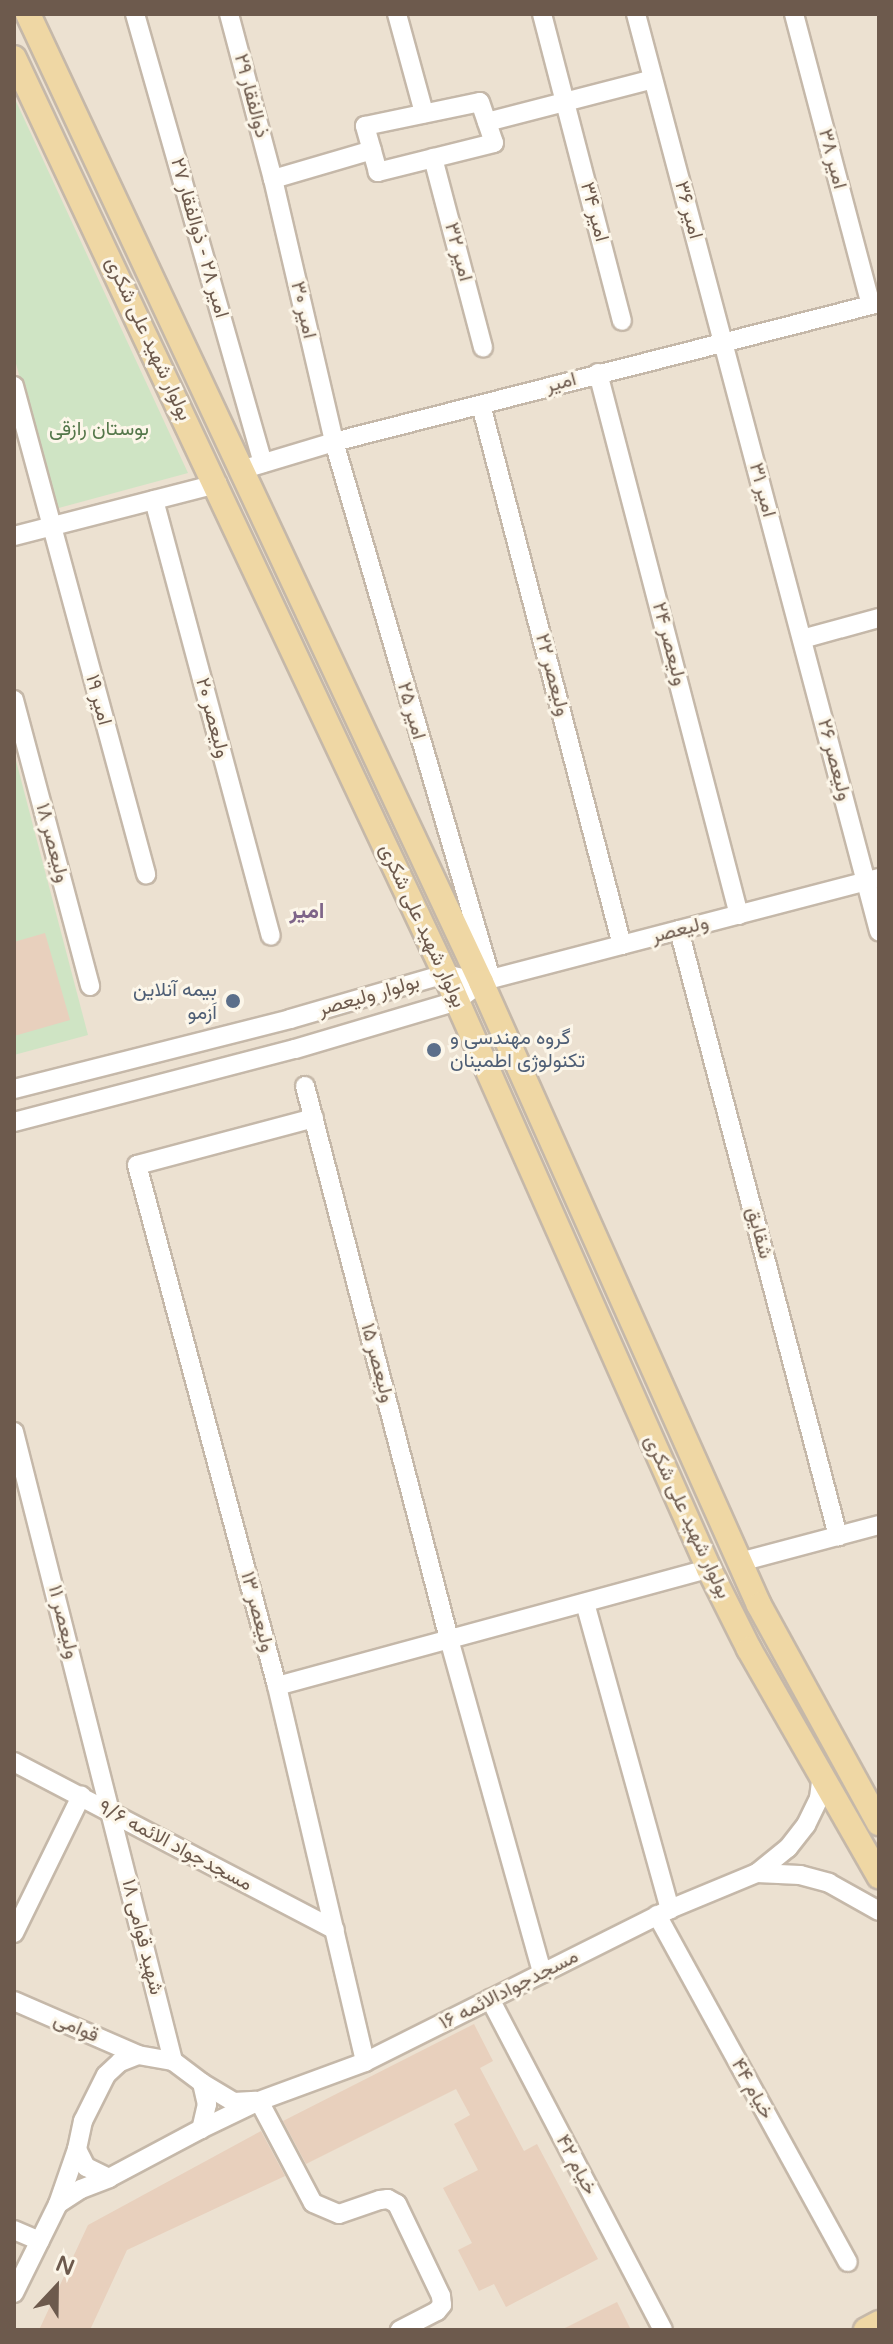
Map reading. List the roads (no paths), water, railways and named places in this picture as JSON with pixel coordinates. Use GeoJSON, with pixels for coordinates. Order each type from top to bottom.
{"type":"FeatureCollection","features":[{"type":"Feature","properties":{"kind":"main road","name":"بولوار شهید علی شکری"},"geometry":{"type":"LineString","coordinates":[[28,14],[131,232],[254,466],[486,980],[536,1104],[759,1605],[879,1823]]}},
{"type":"Feature","properties":{"kind":"main road","name":"بولوار شهید علی شکری"},"geometry":{"type":"LineString","coordinates":[[14,58],[445,974],[709,1569],[749,1649],[879,1876]]}},
{"type":"Feature","properties":{"kind":"main road"},"geometry":{"type":"LineString","coordinates":[[103,245],[131,232]]}},
{"type":"Feature","properties":{"kind":"main road"},"geometry":{"type":"LineString","coordinates":[[506,1113],[536,1104]]}},
{"type":"Feature","properties":{"kind":"main road"},"geometry":{"type":"LineString","coordinates":[[866,2330],[879,2323]]}},
{"type":"Feature","properties":{"kind":"street","name":"امیر ۲۸ - ذوالفقار ۲۷"},"geometry":{"type":"LineString","coordinates":[[135,14],[254,466]]}},
{"type":"Feature","properties":{"kind":"street","name":"ذوالفقار ۲۹"},"geometry":{"type":"LineString","coordinates":[[229,14],[273,179]]}},
{"type":"Feature","properties":{"kind":"street"},"geometry":{"type":"LineString","coordinates":[[397,14],[424,113]]}},
{"type":"Feature","properties":{"kind":"street","name":"امیر ۳۴"},"geometry":{"type":"LineString","coordinates":[[542,14],[622,321]]}},
{"type":"Feature","properties":{"kind":"street","name":"امیر ۳۶"},"geometry":{"type":"LineString","coordinates":[[636,14],[722,340]]}},
{"type":"Feature","properties":{"kind":"street","name":"امیر ۳۸"},"geometry":{"type":"LineString","coordinates":[[794,14],[875,304]]}},
{"type":"Feature","properties":{"kind":"street"},"geometry":{"type":"LineString","coordinates":[[487,122],[653,79]]}},
{"type":"Feature","properties":{"kind":"street"},"geometry":{"type":"LineString","coordinates":[[480,102],[487,122],[494,143],[378,172],[365,126],[480,102]]}},
{"type":"Feature","properties":{"kind":"street"},"geometry":{"type":"LineString","coordinates":[[273,179],[372,150]]}},
{"type":"Feature","properties":{"kind":"street","name":"امیر ۳۲"},"geometry":{"type":"LineString","coordinates":[[433,158],[483,347]]}},
{"type":"Feature","properties":{"kind":"street","name":"امیر ۳۰"},"geometry":{"type":"LineString","coordinates":[[273,179],[334,442]]}},
{"type":"Feature","properties":{"kind":"street","name":"امیر"},"geometry":{"type":"LineString","coordinates":[[254,466],[722,340],[875,304]]}},
{"type":"Feature","properties":{"kind":"street","name":"امیر ۳۱"},"geometry":{"type":"LineString","coordinates":[[722,340],[802,639]]}},
{"type":"Feature","properties":{"kind":"street","name":"ولیعصر ۲۴"},"geometry":{"type":"LineString","coordinates":[[598,373],[739,915]]}},
{"type":"Feature","properties":{"kind":"street","name":"امیر ۱۹"},"geometry":{"type":"LineString","coordinates":[[14,386],[146,874]]}},
{"type":"Feature","properties":{"kind":"street","name":"ولیعصر ۲۲"},"geometry":{"type":"LineString","coordinates":[[481,405],[622,945]]}},
{"type":"Feature","properties":{"kind":"street","name":"امیر ۲۵"},"geometry":{"type":"LineString","coordinates":[[334,442],[486,980]]}},
{"type":"Feature","properties":{"kind":"street"},"geometry":{"type":"LineString","coordinates":[[14,536],[217,484]]}},
{"type":"Feature","properties":{"kind":"street","name":"ولیعصر ۲۰"},"geometry":{"type":"LineString","coordinates":[[154,500],[271,936]]}},
{"type":"Feature","properties":{"kind":"street"},"geometry":{"type":"LineString","coordinates":[[802,639],[879,618]]}},
{"type":"Feature","properties":{"kind":"street","name":"ولیعصر ۲۶"},"geometry":{"type":"LineString","coordinates":[[802,639],[872,880],[879,931]]}},
{"type":"Feature","properties":{"kind":"street","name":"ولیعصر ۱۸"},"geometry":{"type":"LineString","coordinates":[[14,700],[90,986]]}},
{"type":"Feature","properties":{"kind":"street","name":"ولیعصر"},"geometry":{"type":"LineString","coordinates":[[486,980],[872,880]]}},
{"type":"Feature","properties":{"kind":"street","name":"شقایق"},"geometry":{"type":"LineString","coordinates":[[679,930],[838,1536]]}},
{"type":"Feature","properties":{"kind":"street","name":"بولوار ولیعصر"},"geometry":{"type":"LineString","coordinates":[[14,1089],[290,1019],[445,974],[486,980]]}},
{"type":"Feature","properties":{"kind":"street","name":"بولوار ولیعصر"},"geometry":{"type":"LineString","coordinates":[[14,1122],[295,1049],[457,1001],[486,980]]}},
{"type":"Feature","properties":{"kind":"street","name":"ولیعصر ۱۵"},"geometry":{"type":"LineString","coordinates":[[305,1086],[449,1639],[542,1973]]}},
{"type":"Feature","properties":{"kind":"street","name":"ولیعصر ۱۳"},"geometry":{"type":"LineString","coordinates":[[314,1118],[137,1165],[277,1686],[365,2062]]}},
{"type":"Feature","properties":{"kind":"street","name":"ولیعصر ۱۱"},"geometry":{"type":"LineString","coordinates":[[14,1432],[111,1812]]}},
{"type":"Feature","properties":{"kind":"street"},"geometry":{"type":"LineString","coordinates":[[740,1562],[879,1525]]}},
{"type":"Feature","properties":{"kind":"street"},"geometry":{"type":"LineString","coordinates":[[277,1686],[709,1569]]}},
{"type":"Feature","properties":{"kind":"street","name":"خیام ۴۴"},"geometry":{"type":"LineString","coordinates":[[585,1603],[663,1912],[848,2262]]}},
{"type":"Feature","properties":{"kind":"street","name":"مسجدجواد الائمه ۹/۶"},"geometry":{"type":"LineString","coordinates":[[14,1762],[335,1930]]}},
{"type":"Feature","properties":{"kind":"street"},"geometry":{"type":"LineString","coordinates":[[757,1873],[788,1848],[806,1825],[819,1798],[822,1774]]}},
{"type":"Feature","properties":{"kind":"street"},"geometry":{"type":"LineString","coordinates":[[14,1933],[81,1796]]}},
{"type":"Feature","properties":{"kind":"street","name":"شهید قوامی ۱۸"},"geometry":{"type":"LineString","coordinates":[[111,1812],[173,2061]]}},
{"type":"Feature","properties":{"kind":"street"},"geometry":{"type":"LineString","coordinates":[[757,1873],[800,1875],[829,1883],[879,1911]]}},
{"type":"Feature","properties":{"kind":"street","name":"مسجدجوادالائمه ۱۶"},"geometry":{"type":"LineString","coordinates":[[201,2129],[259,2101],[365,2062],[663,1912],[757,1873]]}},
{"type":"Feature","properties":{"kind":"street","name":"خیام ۴۲"},"geometry":{"type":"LineString","coordinates":[[490,1999],[663,2330]]}},
{"type":"Feature","properties":{"kind":"street","name":"قوامی"},"geometry":{"type":"LineString","coordinates":[[14,2001],[138,2055]]}},
{"type":"Feature","properties":{"kind":"street"},"geometry":{"type":"LineString","coordinates":[[87,2032],[104,2055],[106,2075]]}},
{"type":"Feature","properties":{"kind":"street"},"geometry":{"type":"LineString","coordinates":[[14,2293],[58,2204],[83,2121],[106,2075],[120,2062],[138,2055],[173,2061],[234,2102],[259,2101],[313,2203],[339,2214],[380,2200],[388,2199],[397,2204],[441,2296],[442,2305],[437,2311],[400,2330]]}},
{"type":"Feature","properties":{"kind":"street"},"geometry":{"type":"LineString","coordinates":[[58,2204],[81,2189],[109,2178],[201,2129],[207,2104],[202,2083]]}},
{"type":"Feature","properties":{"kind":"street"},"geometry":{"type":"LineString","coordinates":[[77,2149],[86,2167],[109,2178]]}},
{"type":"Feature","properties":{"kind":"street"},"geometry":{"type":"LineString","coordinates":[[14,2230],[40,2241]]}},
{"type":"Feature","properties":{"kind":"place","name":"بیمه آنلاین اَزمو"},"geometry":{"type":"Point","coordinates":[233,1001]}},
{"type":"Feature","properties":{"kind":"place","name":"گروه مهندسی و تکنولوژی اطمینان"},"geometry":{"type":"Point","coordinates":[434,1050]}},
{"type":"Feature","properties":{"kind":"district","name":"امیر"},"geometry":{"type":"Point","coordinates":[307,912]}},
{"type":"Feature","properties":{"kind":"park label","name":"بوستان رازقی"},"geometry":{"type":"Point","coordinates":[99,429]}}]}
